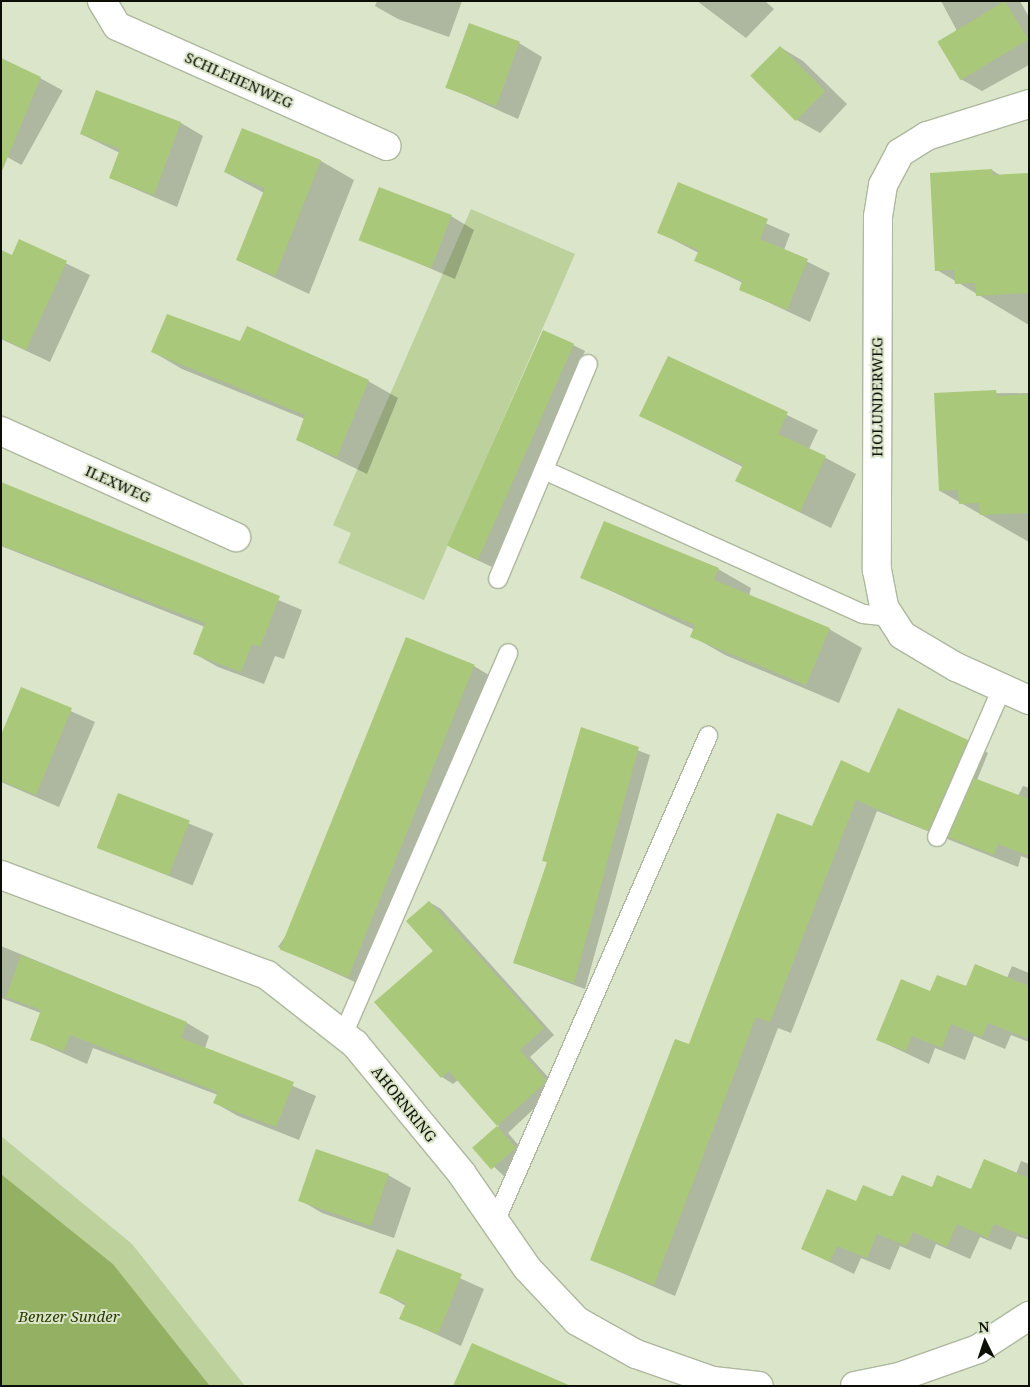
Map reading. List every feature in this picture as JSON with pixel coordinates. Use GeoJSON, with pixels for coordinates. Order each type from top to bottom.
{"type":"FeatureCollection","features":[{"type":"Feature","properties":{"kind":"street","name":"SCHLEHENWEG"},"geometry":{"type":"LineString","coordinates":[[102,1],[117,26],[387,146]]}},
{"type":"Feature","properties":{"kind":"street","name":"HOLUNDERWEG"},"geometry":{"type":"LineString","coordinates":[[1029,104],[927,136],[900,153],[883,185],[878,217],[877,570],[884,606],[902,635],[1002,688],[1029,700]]}},
{"type":"Feature","properties":{"kind":"street","name":"ILEXWEG"},"geometry":{"type":"LineString","coordinates":[[1,431],[236,537]]}},
{"type":"Feature","properties":{"kind":"street","name":"AHORNRING"},"geometry":{"type":"LineString","coordinates":[[1,875],[267,975],[343,1035],[462,1174],[526,1268],[578,1321],[636,1354],[713,1382],[759,1386]]}},
{"type":"Feature","properties":{"kind":"street"},"geometry":{"type":"LineString","coordinates":[[855,1386],[899,1378],[978,1349],[1029,1316]]}},
{"type":"Feature","properties":{"kind":"lane"},"geometry":{"type":"LineString","coordinates":[[498,579],[588,364]]}},
{"type":"Feature","properties":{"kind":"lane"},"geometry":{"type":"LineString","coordinates":[[544,470],[863,614],[891,617]]}},
{"type":"Feature","properties":{"kind":"lane"},"geometry":{"type":"LineString","coordinates":[[343,1035],[508,653]]}},
{"type":"Feature","properties":{"kind":"lane"},"geometry":{"type":"LineString","coordinates":[[937,837],[1002,688]]}},
{"type":"Feature","properties":{"kind":"lane"},"geometry":{"type":"LineString","coordinates":[[495,1222],[708,736]]}},
{"type":"Feature","properties":{"kind":"green space"},"geometry":{"type":"Polygon","coordinates":[[[471,209],[575,254],[424,600],[338,563],[351,533],[333,525],[471,209]]]}},
{"type":"Feature","properties":{"kind":"green space"},"geometry":{"type":"Polygon","coordinates":[[[1,1136],[132,1244],[245,1386],[210,1386],[113,1264],[1,1174],[1,1136]]]}},
{"type":"Feature","properties":{"kind":"green space","name":"Benzer Sunder"},"geometry":{"type":"Polygon","coordinates":[[[1,1174],[113,1264],[210,1386],[1,1386],[1,1174]]]}},
{"type":"Feature","properties":{"kind":"building"},"geometry":{"type":"Polygon","coordinates":[[[1005,1],[1028,40],[960,80],[937,42],[1005,1]]]}},
{"type":"Feature","properties":{"kind":"building"},"geometry":{"type":"Polygon","coordinates":[[[469,23],[520,41],[496,106],[445,88],[469,23]]]}},
{"type":"Feature","properties":{"kind":"building"},"geometry":{"type":"Polygon","coordinates":[[[780,46],[825,91],[796,121],[750,76],[780,46]]]}},
{"type":"Feature","properties":{"kind":"building"},"geometry":{"type":"Polygon","coordinates":[[[1,58],[41,77],[2,171],[1,171],[1,58]]]}},
{"type":"Feature","properties":{"kind":"building"},"geometry":{"type":"Polygon","coordinates":[[[96,90],[181,122],[154,195],[109,178],[120,149],[80,134],[96,90]]]}},
{"type":"Feature","properties":{"kind":"building"},"geometry":{"type":"Polygon","coordinates":[[[242,128],[321,160],[275,276],[236,260],[265,188],[224,172],[242,128]]]}},
{"type":"Feature","properties":{"kind":"building"},"geometry":{"type":"Polygon","coordinates":[[[992,169],[993,175],[1029,173],[1029,293],[976,296],[975,283],[955,284],[954,270],[935,271],[930,173],[992,169]]]}},
{"type":"Feature","properties":{"kind":"building"},"geometry":{"type":"Polygon","coordinates":[[[678,182],[768,219],[760,239],[808,259],[787,310],[739,290],[742,281],[694,261],[699,250],[657,233],[678,182]]]}},
{"type":"Feature","properties":{"kind":"building"},"geometry":{"type":"Polygon","coordinates":[[[379,187],[452,215],[431,268],[359,240],[379,187]]]}},
{"type":"Feature","properties":{"kind":"building"},"geometry":{"type":"Polygon","coordinates":[[[19,239],[67,261],[26,350],[1,338],[1,250],[12,255],[19,239]]]}},
{"type":"Feature","properties":{"kind":"building"},"geometry":{"type":"Polygon","coordinates":[[[167,314],[240,341],[247,326],[369,380],[337,457],[296,440],[305,415],[151,352],[167,314]]]}},
{"type":"Feature","properties":{"kind":"building"},"geometry":{"type":"Polygon","coordinates":[[[543,330],[574,344],[478,559],[447,546],[543,330]]]}},
{"type":"Feature","properties":{"kind":"building"},"geometry":{"type":"Polygon","coordinates":[[[668,356],[788,412],[778,434],[826,456],[800,512],[735,481],[743,465],[639,416],[668,356]]]}},
{"type":"Feature","properties":{"kind":"building"},"geometry":{"type":"Polygon","coordinates":[[[996,390],[997,396],[1029,394],[1029,513],[980,515],[979,503],[959,504],[958,490],[939,491],[934,393],[996,390]]]}},
{"type":"Feature","properties":{"kind":"building"},"geometry":{"type":"Polygon","coordinates":[[[1,482],[280,596],[260,647],[252,644],[241,672],[193,654],[205,623],[1,545],[1,482]]]}},
{"type":"Feature","properties":{"kind":"building"},"geometry":{"type":"Polygon","coordinates":[[[604,521],[719,568],[714,580],[830,628],[806,685],[690,637],[695,625],[580,578],[604,521]]]}},
{"type":"Feature","properties":{"kind":"building"},"geometry":{"type":"Polygon","coordinates":[[[406,637],[475,665],[348,977],[280,949],[406,637]]]}},
{"type":"Feature","properties":{"kind":"building"},"geometry":{"type":"Polygon","coordinates":[[[21,687],[72,708],[36,795],[1,781],[1,735],[21,687]]]}},
{"type":"Feature","properties":{"kind":"building"},"geometry":{"type":"Polygon","coordinates":[[[898,708],[968,740],[928,831],[856,800],[770,1022],[756,1017],[654,1285],[590,1260],[675,1039],[689,1044],[777,813],[812,826],[841,760],[869,773],[898,708]]]}},
{"type":"Feature","properties":{"kind":"building"},"geometry":{"type":"Polygon","coordinates":[[[581,727],[639,747],[574,983],[513,963],[547,862],[542,861],[581,727]]]}},
{"type":"Feature","properties":{"kind":"building"},"geometry":{"type":"Polygon","coordinates":[[[974,778],[1029,799],[1029,856],[998,844],[994,855],[948,837],[974,778]]]}},
{"type":"Feature","properties":{"kind":"building"},"geometry":{"type":"Polygon","coordinates":[[[118,793],[190,821],[169,876],[97,848],[118,793]]]}},
{"type":"Feature","properties":{"kind":"building"},"geometry":{"type":"Polygon","coordinates":[[[429,901],[544,1028],[520,1050],[546,1080],[543,1085],[497,1126],[449,1071],[441,1078],[374,1002],[433,951],[406,921],[429,901]]]}},
{"type":"Feature","properties":{"kind":"building"},"geometry":{"type":"Polygon","coordinates":[[[21,955],[187,1022],[181,1038],[294,1082],[276,1127],[213,1103],[218,1092],[70,1035],[64,1051],[30,1040],[41,1010],[6,997],[21,955]]]}},
{"type":"Feature","properties":{"kind":"building"},"geometry":{"type":"Polygon","coordinates":[[[975,964],[1029,986],[1029,1039],[988,1023],[982,1037],[951,1024],[942,1048],[912,1036],[906,1051],[876,1040],[901,979],[930,991],[937,975],[966,986],[975,964]]]}},
{"type":"Feature","properties":{"kind":"building"},"geometry":{"type":"Polygon","coordinates":[[[497,1126],[516,1148],[491,1170],[472,1148],[497,1126]]]}},
{"type":"Feature","properties":{"kind":"building"},"geometry":{"type":"Polygon","coordinates":[[[316,1149],[389,1174],[371,1226],[298,1201],[316,1149]]]}},
{"type":"Feature","properties":{"kind":"building"},"geometry":{"type":"Polygon","coordinates":[[[984,1159],[1029,1178],[1029,1238],[994,1224],[988,1238],[957,1224],[947,1247],[913,1232],[907,1246],[877,1234],[867,1258],[837,1246],[830,1262],[801,1249],[827,1189],[856,1201],[863,1185],[892,1197],[902,1175],[932,1187],[937,1175],[971,1189],[984,1159]]]}},
{"type":"Feature","properties":{"kind":"building"},"geometry":{"type":"Polygon","coordinates":[[[397,1249],[462,1274],[438,1334],[399,1319],[406,1303],[379,1293],[397,1249]]]}},
{"type":"Feature","properties":{"kind":"building"},"geometry":{"type":"Polygon","coordinates":[[[472,1343],[571,1386],[453,1386],[472,1343]]]}}]}
